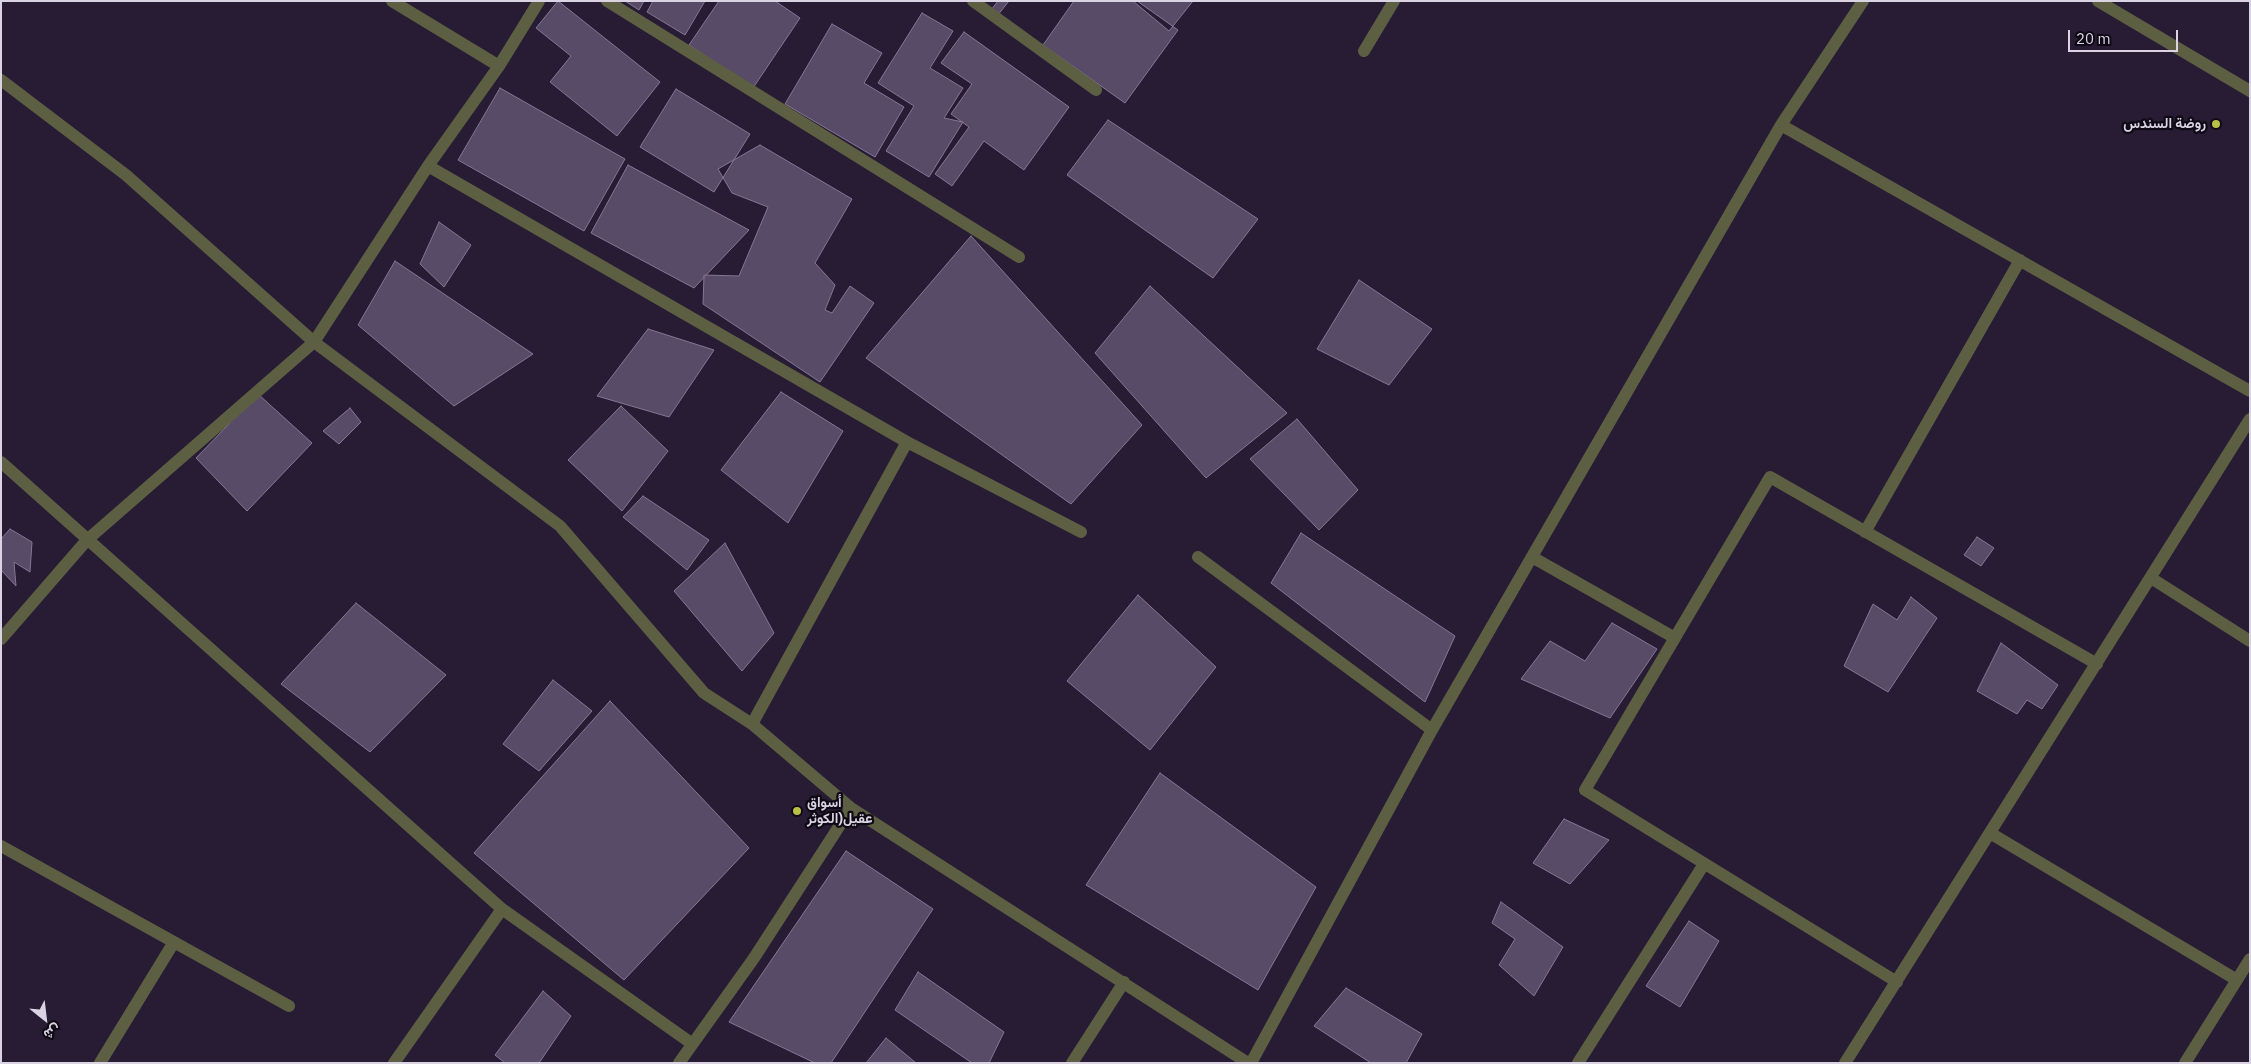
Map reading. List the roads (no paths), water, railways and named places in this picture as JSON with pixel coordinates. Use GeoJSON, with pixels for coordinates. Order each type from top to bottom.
{"type":"FeatureCollection","features":[{"type":"Feature","properties":{"kind":"street"},"geometry":{"type":"LineString","coordinates":[[392,1],[498,66]]}},
{"type":"Feature","properties":{"kind":"street"},"geometry":{"type":"LineString","coordinates":[[1,639],[87,540],[314,342],[428,166],[498,66],[539,1]]}},
{"type":"Feature","properties":{"kind":"street"},"geometry":{"type":"LineString","coordinates":[[607,1],[1019,258]]}},
{"type":"Feature","properties":{"kind":"street"},"geometry":{"type":"LineString","coordinates":[[973,1],[1096,90]]}},
{"type":"Feature","properties":{"kind":"street"},"geometry":{"type":"LineString","coordinates":[[1364,51],[1394,1]]}},
{"type":"Feature","properties":{"kind":"street"},"geometry":{"type":"LineString","coordinates":[[1,80],[126,175],[314,342],[560,526],[704,693],[752,724],[851,808],[1250,1063],[1432,730],[1781,125],[1862,1]]}},
{"type":"Feature","properties":{"kind":"street"},"geometry":{"type":"LineString","coordinates":[[2098,1],[2250,91]]}},
{"type":"Feature","properties":{"kind":"street"},"geometry":{"type":"LineString","coordinates":[[1781,125],[2250,391]]}},
{"type":"Feature","properties":{"kind":"street"},"geometry":{"type":"LineString","coordinates":[[428,166],[907,442],[1081,532]]}},
{"type":"Feature","properties":{"kind":"street"},"geometry":{"type":"LineString","coordinates":[[1865,532],[2020,260]]}},
{"type":"Feature","properties":{"kind":"street"},"geometry":{"type":"LineString","coordinates":[[1846,1063],[2250,419]]}},
{"type":"Feature","properties":{"kind":"street"},"geometry":{"type":"LineString","coordinates":[[752,724],[907,442]]}},
{"type":"Feature","properties":{"kind":"street"},"geometry":{"type":"LineString","coordinates":[[1,462],[502,909],[691,1043]]}},
{"type":"Feature","properties":{"kind":"street"},"geometry":{"type":"LineString","coordinates":[[1897,982],[1585,790],[1770,477],[2097,664]]}},
{"type":"Feature","properties":{"kind":"street"},"geometry":{"type":"LineString","coordinates":[[1532,557],[1675,638]]}},
{"type":"Feature","properties":{"kind":"street"},"geometry":{"type":"LineString","coordinates":[[1198,558],[1432,730]]}},
{"type":"Feature","properties":{"kind":"street"},"geometry":{"type":"LineString","coordinates":[[2151,578],[2250,641]]}},
{"type":"Feature","properties":{"kind":"street"},"geometry":{"type":"LineString","coordinates":[[679,1063],[691,1043],[754,958],[851,808]]}},
{"type":"Feature","properties":{"kind":"street"},"geometry":{"type":"LineString","coordinates":[[1990,833],[2237,980]]}},
{"type":"Feature","properties":{"kind":"street"},"geometry":{"type":"LineString","coordinates":[[1,846],[289,1006]]}},
{"type":"Feature","properties":{"kind":"street"},"geometry":{"type":"LineString","coordinates":[[1578,1063],[1704,864]]}},
{"type":"Feature","properties":{"kind":"street"},"geometry":{"type":"LineString","coordinates":[[394,1063],[502,909]]}},
{"type":"Feature","properties":{"kind":"street"},"geometry":{"type":"LineString","coordinates":[[100,1063],[174,942]]}},
{"type":"Feature","properties":{"kind":"street"},"geometry":{"type":"LineString","coordinates":[[2185,1063],[2250,959]]}},
{"type":"Feature","properties":{"kind":"street"},"geometry":{"type":"LineString","coordinates":[[1072,1063],[1124,982]]}},
{"type":"Feature","properties":{"kind":"place","name":"روضة السندس"},"geometry":{"type":"Point","coordinates":[2216,124]}},
{"type":"Feature","properties":{"kind":"place","name":"أسواق عقيل(الكوثر"},"geometry":{"type":"Point","coordinates":[797,811]}}]}
